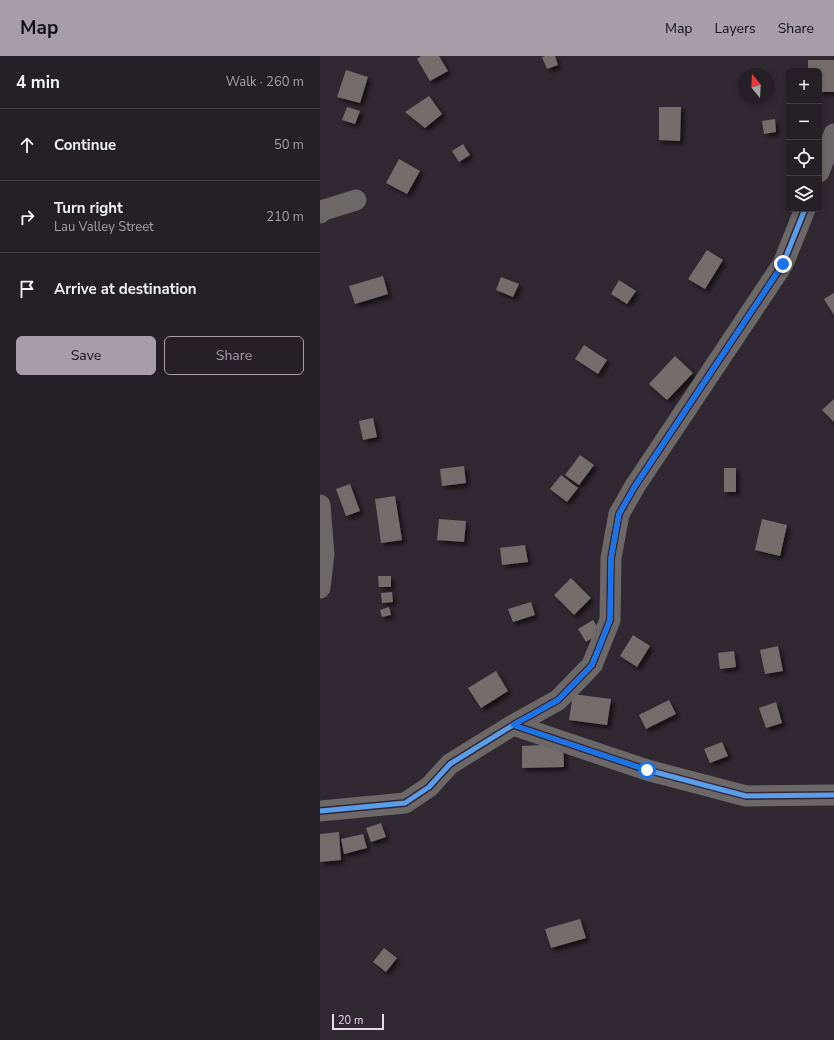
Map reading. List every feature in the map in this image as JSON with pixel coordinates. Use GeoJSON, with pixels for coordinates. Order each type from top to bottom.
{"type":"FeatureCollection","features":[{"type":"Feature","properties":{"kind":"street"},"geometry":{"type":"LineString","coordinates":[[822,164],[834,134]]}},
{"type":"Feature","properties":{"kind":"street"},"geometry":{"type":"LineString","coordinates":[[320,213],[324,210],[356,200]]}},
{"type":"Feature","properties":{"kind":"street"},"geometry":{"type":"LineString","coordinates":[[320,811],[405,803],[429,787],[450,764],[513,725],[558,700],[592,665],[610,620],[611,558],[619,514],[635,486],[783,264],[804,212]]}},
{"type":"Feature","properties":{"kind":"street"},"geometry":{"type":"LineString","coordinates":[[320,505],[324,554],[320,588]]}},
{"type":"Feature","properties":{"kind":"street"},"geometry":{"type":"LineString","coordinates":[[513,725],[647,770],[746,796],[834,795]]}},
{"type":"Feature","properties":{"kind":"building"},"geometry":{"type":"Polygon","coordinates":[[[421,56],[439,56],[448,71],[430,81],[417,59],[421,56]]]}},
{"type":"Feature","properties":{"kind":"building"},"geometry":{"type":"Polygon","coordinates":[[[555,56],[558,65],[547,69],[542,57],[555,56]]]}},
{"type":"Feature","properties":{"kind":"building"},"geometry":{"type":"Polygon","coordinates":[[[808,60],[834,60],[834,92],[822,92],[822,68],[808,68],[808,60]]]}},
{"type":"Feature","properties":{"kind":"building"},"geometry":{"type":"Polygon","coordinates":[[[346,70],[368,77],[360,103],[337,97],[346,70]]]}},
{"type":"Feature","properties":{"kind":"building"},"geometry":{"type":"Polygon","coordinates":[[[429,96],[442,114],[425,128],[405,112],[429,96]]]}},
{"type":"Feature","properties":{"kind":"building"},"geometry":{"type":"Polygon","coordinates":[[[347,107],[360,111],[355,124],[342,120],[347,107]]]}},
{"type":"Feature","properties":{"kind":"building"},"geometry":{"type":"Polygon","coordinates":[[[659,107],[681,107],[680,141],[659,140],[659,107]]]}},
{"type":"Feature","properties":{"kind":"building"},"geometry":{"type":"Polygon","coordinates":[[[775,119],[776,132],[764,134],[762,121],[775,119]]]}},
{"type":"Feature","properties":{"kind":"building"},"geometry":{"type":"Polygon","coordinates":[[[463,144],[470,155],[459,162],[452,151],[463,144]]]}},
{"type":"Feature","properties":{"kind":"building"},"geometry":{"type":"Polygon","coordinates":[[[399,159],[420,171],[407,194],[386,183],[399,159]]]}},
{"type":"Feature","properties":{"kind":"building"},"geometry":{"type":"Polygon","coordinates":[[[707,250],[723,260],[705,289],[688,279],[707,250]]]}},
{"type":"Feature","properties":{"kind":"building"},"geometry":{"type":"Polygon","coordinates":[[[383,276],[388,294],[355,304],[349,286],[383,276]]]}},
{"type":"Feature","properties":{"kind":"building"},"geometry":{"type":"Polygon","coordinates":[[[501,277],[519,284],[513,297],[496,290],[501,277]]]}},
{"type":"Feature","properties":{"kind":"building"},"geometry":{"type":"Polygon","coordinates":[[[619,280],[636,291],[627,304],[611,294],[619,280]]]}},
{"type":"Feature","properties":{"kind":"building"},"geometry":{"type":"Polygon","coordinates":[[[834,293],[834,315],[824,299],[834,293]]]}},
{"type":"Feature","properties":{"kind":"building"},"geometry":{"type":"Polygon","coordinates":[[[584,345],[607,360],[598,374],[575,359],[584,345]]]}},
{"type":"Feature","properties":{"kind":"building"},"geometry":{"type":"Polygon","coordinates":[[[675,356],[693,373],[667,400],[649,384],[675,356]]]}},
{"type":"Feature","properties":{"kind":"building"},"geometry":{"type":"Polygon","coordinates":[[[834,399],[834,422],[822,410],[834,399]]]}},
{"type":"Feature","properties":{"kind":"building"},"geometry":{"type":"Polygon","coordinates":[[[373,418],[377,437],[363,440],[359,421],[373,418]]]}},
{"type":"Feature","properties":{"kind":"building"},"geometry":{"type":"Polygon","coordinates":[[[580,455],[594,465],[579,485],[565,475],[580,455]]]}},
{"type":"Feature","properties":{"kind":"building"},"geometry":{"type":"Polygon","coordinates":[[[464,466],[466,483],[442,486],[440,469],[464,466]]]}},
{"type":"Feature","properties":{"kind":"building"},"geometry":{"type":"Polygon","coordinates":[[[724,468],[736,468],[736,492],[724,492],[724,468]]]}},
{"type":"Feature","properties":{"kind":"building"},"geometry":{"type":"Polygon","coordinates":[[[561,475],[578,488],[567,502],[550,489],[561,475]]]}},
{"type":"Feature","properties":{"kind":"building"},"geometry":{"type":"Polygon","coordinates":[[[350,484],[360,511],[346,516],[336,489],[350,484]]]}},
{"type":"Feature","properties":{"kind":"building"},"geometry":{"type":"Polygon","coordinates":[[[395,496],[402,540],[381,543],[375,499],[395,496]]]}},
{"type":"Feature","properties":{"kind":"building"},"geometry":{"type":"Polygon","coordinates":[[[439,519],[466,521],[464,542],[437,540],[439,519]]]}},
{"type":"Feature","properties":{"kind":"building"},"geometry":{"type":"Polygon","coordinates":[[[762,519],[787,525],[780,556],[755,550],[762,519]]]}},
{"type":"Feature","properties":{"kind":"building"},"geometry":{"type":"Polygon","coordinates":[[[525,545],[528,562],[502,565],[500,548],[525,545]]]}},
{"type":"Feature","properties":{"kind":"building"},"geometry":{"type":"Polygon","coordinates":[[[378,576],[391,576],[391,587],[379,587],[378,576]]]}},
{"type":"Feature","properties":{"kind":"building"},"geometry":{"type":"Polygon","coordinates":[[[571,578],[591,598],[574,615],[554,595],[571,578]]]}},
{"type":"Feature","properties":{"kind":"building"},"geometry":{"type":"Polygon","coordinates":[[[392,592],[393,602],[382,603],[381,593],[392,592]]]}},
{"type":"Feature","properties":{"kind":"building"},"geometry":{"type":"Polygon","coordinates":[[[531,602],[535,615],[513,622],[508,609],[531,602]]]}},
{"type":"Feature","properties":{"kind":"building"},"geometry":{"type":"Polygon","coordinates":[[[389,607],[391,615],[382,617],[380,610],[389,607]]]}},
{"type":"Feature","properties":{"kind":"building"},"geometry":{"type":"Polygon","coordinates":[[[593,620],[601,632],[586,642],[578,629],[593,620]]]}},
{"type":"Feature","properties":{"kind":"building"},"geometry":{"type":"Polygon","coordinates":[[[633,635],[650,646],[637,667],[620,656],[633,635]]]}},
{"type":"Feature","properties":{"kind":"building"},"geometry":{"type":"Polygon","coordinates":[[[778,646],[783,671],[765,674],[760,650],[778,646]]]}},
{"type":"Feature","properties":{"kind":"building"},"geometry":{"type":"Polygon","coordinates":[[[734,651],[736,667],[720,669],[718,653],[734,651]]]}},
{"type":"Feature","properties":{"kind":"building"},"geometry":{"type":"Polygon","coordinates":[[[496,671],[508,691],[481,708],[468,688],[496,671]]]}},
{"type":"Feature","properties":{"kind":"building"},"geometry":{"type":"Polygon","coordinates":[[[573,694],[611,699],[607,725],[569,720],[573,694]]]}},
{"type":"Feature","properties":{"kind":"building"},"geometry":{"type":"Polygon","coordinates":[[[669,700],[676,714],[646,729],[639,715],[669,700]]]}},
{"type":"Feature","properties":{"kind":"building"},"geometry":{"type":"Polygon","coordinates":[[[776,702],[782,723],[766,728],[759,708],[776,702]]]}},
{"type":"Feature","properties":{"kind":"building"},"geometry":{"type":"Polygon","coordinates":[[[722,742],[728,756],[710,763],[704,749],[722,742]]]}},
{"type":"Feature","properties":{"kind":"building"},"geometry":{"type":"Polygon","coordinates":[[[563,744],[564,767],[522,768],[522,746],[563,744]]]}},
{"type":"Feature","properties":{"kind":"building"},"geometry":{"type":"Polygon","coordinates":[[[381,823],[386,837],[371,842],[366,828],[381,823]]]}},
{"type":"Feature","properties":{"kind":"building"},"geometry":{"type":"Polygon","coordinates":[[[339,832],[341,860],[320,862],[320,834],[339,832]]]}},
{"type":"Feature","properties":{"kind":"building"},"geometry":{"type":"Polygon","coordinates":[[[363,834],[367,848],[344,854],[341,839],[363,834]]]}},
{"type":"Feature","properties":{"kind":"building"},"geometry":{"type":"Polygon","coordinates":[[[580,919],[586,938],[551,948],[545,929],[580,919]]]}},
{"type":"Feature","properties":{"kind":"building"},"geometry":{"type":"Polygon","coordinates":[[[384,948],[397,958],[386,972],[373,962],[384,948]]]}},
{"type":"Feature","properties":{"kind":"cycle path"},"geometry":{"type":"LineString","coordinates":[[320,811],[405,803],[429,787],[450,764],[513,725],[558,700],[592,665],[610,620],[611,558],[619,514],[635,486],[783,264],[804,212]]}},
{"type":"Feature","properties":{"kind":"cycle path"},"geometry":{"type":"LineString","coordinates":[[513,725],[647,770],[746,796],[834,795]]}},
{"type":"Feature","properties":{"kind":"route"},"geometry":{"type":"LineString","coordinates":[[647,770],[513,725],[558,700],[592,665],[610,620],[611,558],[619,514],[635,486],[783,264]]}}]}
